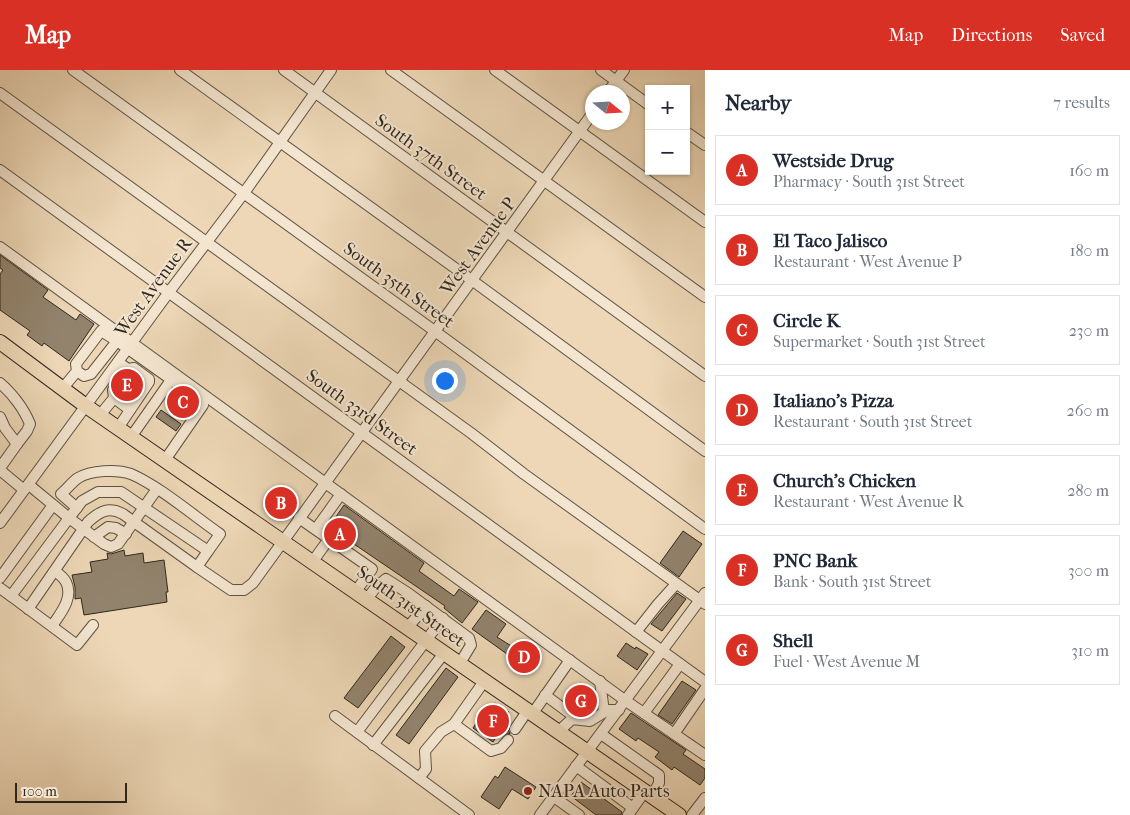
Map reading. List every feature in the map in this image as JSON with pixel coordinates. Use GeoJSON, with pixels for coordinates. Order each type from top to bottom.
{"type":"FeatureCollection","features":[{"type":"Feature","properties":{"kind":"main road","name":"South 31st Street"},"geometry":{"type":"LineString","coordinates":[[0,342],[86,406],[445,652],[678,815]]}},
{"type":"Feature","properties":{"kind":"street","name":"South 35th Street"},"geometry":{"type":"LineString","coordinates":[[73,70],[705,529]]}},
{"type":"Feature","properties":{"kind":"street"},"geometry":{"type":"LineString","coordinates":[[180,70],[705,451]]}},
{"type":"Feature","properties":{"kind":"street","name":"South 37th Street"},"geometry":{"type":"LineString","coordinates":[[284,70],[705,376]]}},
{"type":"Feature","properties":{"kind":"street","name":"West Avenue R"},"geometry":{"type":"LineString","coordinates":[[0,523],[244,193],[331,70]]}},
{"type":"Feature","properties":{"kind":"street"},"geometry":{"type":"LineString","coordinates":[[391,70],[705,297]]}},
{"type":"Feature","properties":{"kind":"street"},"geometry":{"type":"LineString","coordinates":[[494,70],[705,222]]}},
{"type":"Feature","properties":{"kind":"street"},"geometry":{"type":"LineString","coordinates":[[601,70],[645,102]]}},
{"type":"Feature","properties":{"kind":"street"},"geometry":{"type":"LineString","coordinates":[[613,85],[624,70]]}},
{"type":"Feature","properties":{"kind":"street"},"geometry":{"type":"LineString","coordinates":[[0,92],[676,584],[703,599],[540,815]]}},
{"type":"Feature","properties":{"kind":"street","name":"West Avenue P"},"geometry":{"type":"LineString","coordinates":[[197,567],[231,590],[244,590],[254,583],[585,124]]}},
{"type":"Feature","properties":{"kind":"street"},"geometry":{"type":"LineString","coordinates":[[690,135],[705,145]]}},
{"type":"Feature","properties":{"kind":"street","name":"South 33rd Street"},"geometry":{"type":"LineString","coordinates":[[0,170],[705,682]]}},
{"type":"Feature","properties":{"kind":"street"},"geometry":{"type":"LineString","coordinates":[[0,247],[130,345],[326,483],[705,756]]}},
{"type":"Feature","properties":{"kind":"street"},"geometry":{"type":"LineString","coordinates":[[116,341],[91,374],[84,376],[78,371],[76,364],[101,331],[116,341],[130,345],[171,380],[202,402],[203,405],[165,460]]}},
{"type":"Feature","properties":{"kind":"street"},"geometry":{"type":"LineString","coordinates":[[118,362],[128,369],[134,368],[149,379],[149,382],[118,428]]}},
{"type":"Feature","properties":{"kind":"street"},"geometry":{"type":"LineString","coordinates":[[128,369],[113,390],[114,398],[130,410]]}},
{"type":"Feature","properties":{"kind":"street"},"geometry":{"type":"LineString","coordinates":[[63,388],[78,371]]}},
{"type":"Feature","properties":{"kind":"street"},"geometry":{"type":"LineString","coordinates":[[132,437],[171,380]]}},
{"type":"Feature","properties":{"kind":"street"},"geometry":{"type":"LineString","coordinates":[[0,383],[7,389],[30,424],[28,431],[0,470],[53,505],[104,544],[111,547],[118,544],[157,489]]}},
{"type":"Feature","properties":{"kind":"street"},"geometry":{"type":"LineString","coordinates":[[100,415],[114,398]]}},
{"type":"Feature","properties":{"kind":"street"},"geometry":{"type":"LineString","coordinates":[[0,417],[5,428],[17,444]]}},
{"type":"Feature","properties":{"kind":"street"},"geometry":{"type":"LineString","coordinates":[[28,609],[95,516],[107,510],[118,511],[197,567],[220,534],[157,489],[129,474],[112,472],[93,473],[79,478],[61,494],[76,508]]}},
{"type":"Feature","properties":{"kind":"street"},"geometry":{"type":"LineString","coordinates":[[11,596],[82,500],[98,492],[121,492],[208,551]]}},
{"type":"Feature","properties":{"kind":"street"},"geometry":{"type":"LineString","coordinates":[[316,530],[341,494]]}},
{"type":"Feature","properties":{"kind":"street"},"geometry":{"type":"LineString","coordinates":[[0,578],[53,505]]}},
{"type":"Feature","properties":{"kind":"street"},"geometry":{"type":"LineString","coordinates":[[300,518],[372,568],[362,595]]}},
{"type":"Feature","properties":{"kind":"street"},"geometry":{"type":"LineString","coordinates":[[94,537],[108,527],[116,528],[126,534]]}},
{"type":"Feature","properties":{"kind":"street"},"geometry":{"type":"LineString","coordinates":[[313,561],[329,539]]}},
{"type":"Feature","properties":{"kind":"street"},"geometry":{"type":"LineString","coordinates":[[52,626],[66,604],[68,597],[66,581],[55,570]]}},
{"type":"Feature","properties":{"kind":"street"},"geometry":{"type":"LineString","coordinates":[[362,595],[386,579],[426,606],[469,638],[471,645],[460,663]]}},
{"type":"Feature","properties":{"kind":"street"},"geometry":{"type":"LineString","coordinates":[[636,632],[676,584]]}},
{"type":"Feature","properties":{"kind":"street"},"geometry":{"type":"LineString","coordinates":[[0,588],[77,645],[93,624]]}},
{"type":"Feature","properties":{"kind":"street"},"geometry":{"type":"LineString","coordinates":[[408,627],[426,606]]}},
{"type":"Feature","properties":{"kind":"street"},"geometry":{"type":"LineString","coordinates":[[357,732],[443,618]]}},
{"type":"Feature","properties":{"kind":"street"},"geometry":{"type":"LineString","coordinates":[[374,744],[445,652]]}},
{"type":"Feature","properties":{"kind":"street"},"geometry":{"type":"LineString","coordinates":[[515,729],[545,695],[570,660]]}},
{"type":"Feature","properties":{"kind":"street"},"geometry":{"type":"LineString","coordinates":[[644,713],[680,664]]}},
{"type":"Feature","properties":{"kind":"street"},"geometry":{"type":"LineString","coordinates":[[419,778],[426,769],[426,751],[441,732],[454,724],[485,680]]}},
{"type":"Feature","properties":{"kind":"street"},"geometry":{"type":"LineString","coordinates":[[600,682],[604,712]]}},
{"type":"Feature","properties":{"kind":"street"},"geometry":{"type":"LineString","coordinates":[[674,734],[705,689]]}},
{"type":"Feature","properties":{"kind":"street"},"geometry":{"type":"LineString","coordinates":[[545,695],[576,718]]}},
{"type":"Feature","properties":{"kind":"street"},"geometry":{"type":"LineString","coordinates":[[559,731],[570,719],[590,720],[604,712],[619,710]]}},
{"type":"Feature","properties":{"kind":"street"},"geometry":{"type":"LineString","coordinates":[[335,716],[469,815]]}},
{"type":"Feature","properties":{"kind":"street"},"geometry":{"type":"LineString","coordinates":[[454,724],[491,751],[501,748],[508,740]]}},
{"type":"Feature","properties":{"kind":"street"},"geometry":{"type":"LineString","coordinates":[[576,766],[597,781],[631,811],[659,783],[660,775],[601,734]]}},
{"type":"Feature","properties":{"kind":"street"},"geometry":{"type":"LineString","coordinates":[[597,781],[608,766]]}},
{"type":"Feature","properties":{"kind":"street"},"geometry":{"type":"LineString","coordinates":[[554,797],[579,815]]}},
{"type":"Feature","properties":{"kind":"street"},"geometry":{"type":"LineString","coordinates":[[692,815],[705,798]]}},
{"type":"Feature","properties":{"kind":"building"},"geometry":{"type":"Polygon","coordinates":[[[0,255],[48,290],[43,297],[76,320],[80,314],[94,324],[69,361],[44,343],[42,346],[27,335],[30,331],[0,310],[0,274],[3,270],[0,268],[0,255]]]}},
{"type":"Feature","properties":{"kind":"building"},"geometry":{"type":"Polygon","coordinates":[[[131,377],[138,382],[127,396],[121,391],[131,377]]]}},
{"type":"Feature","properties":{"kind":"building"},"geometry":{"type":"Polygon","coordinates":[[[178,393],[193,403],[187,411],[172,401],[178,393]]]}},
{"type":"Feature","properties":{"kind":"building"},"geometry":{"type":"Polygon","coordinates":[[[161,410],[181,424],[176,431],[156,417],[161,410]]]}},
{"type":"Feature","properties":{"kind":"building"},"geometry":{"type":"Polygon","coordinates":[[[344,505],[424,563],[419,571],[454,596],[459,589],[478,602],[462,623],[444,608],[445,606],[329,527],[344,505]]]}},
{"type":"Feature","properties":{"kind":"building"},"geometry":{"type":"Polygon","coordinates":[[[683,531],[702,544],[679,577],[660,563],[683,531]]]}},
{"type":"Feature","properties":{"kind":"building"},"geometry":{"type":"Polygon","coordinates":[[[124,550],[125,556],[143,553],[144,563],[164,560],[168,592],[166,592],[167,602],[84,615],[81,598],[75,599],[72,575],[92,572],[90,562],[108,559],[107,553],[111,554],[124,550]]]}},
{"type":"Feature","properties":{"kind":"building"},"geometry":{"type":"Polygon","coordinates":[[[677,593],[686,599],[662,631],[651,624],[677,593]]]}},
{"type":"Feature","properties":{"kind":"building"},"geometry":{"type":"Polygon","coordinates":[[[486,610],[506,624],[497,637],[516,649],[520,642],[538,654],[528,669],[472,629],[486,610]]]}},
{"type":"Feature","properties":{"kind":"building"},"geometry":{"type":"Polygon","coordinates":[[[391,636],[405,647],[358,708],[344,698],[391,636]]]}},
{"type":"Feature","properties":{"kind":"building"},"geometry":{"type":"Polygon","coordinates":[[[626,643],[648,654],[637,670],[617,656],[626,643]]]}},
{"type":"Feature","properties":{"kind":"building"},"geometry":{"type":"Polygon","coordinates":[[[446,668],[458,677],[409,744],[396,735],[446,668]]]}},
{"type":"Feature","properties":{"kind":"building"},"geometry":{"type":"Polygon","coordinates":[[[682,681],[696,690],[672,724],[658,715],[682,681]]]}},
{"type":"Feature","properties":{"kind":"building"},"geometry":{"type":"Polygon","coordinates":[[[495,703],[509,712],[503,721],[509,725],[510,734],[502,736],[498,734],[493,742],[473,728],[479,719],[476,717],[481,709],[485,711],[487,707],[491,710],[495,703]]]}},
{"type":"Feature","properties":{"kind":"building"},"geometry":{"type":"Polygon","coordinates":[[[631,713],[686,750],[683,754],[705,769],[705,778],[700,785],[674,767],[672,770],[655,757],[659,752],[638,738],[636,741],[619,729],[631,713]]]}},
{"type":"Feature","properties":{"kind":"building"},"geometry":{"type":"Polygon","coordinates":[[[505,767],[536,787],[528,799],[512,789],[499,809],[481,797],[495,776],[498,778],[505,767]]]}},
{"type":"Feature","properties":{"kind":"building"},"geometry":{"type":"Polygon","coordinates":[[[581,782],[622,812],[621,815],[596,815],[571,796],[581,782]]]}},
{"type":"Feature","properties":{"kind":"place","name":"Church's Chicken"},"geometry":{"type":"Point","coordinates":[127,385]}},
{"type":"Feature","properties":{"kind":"place","name":"Circle K"},"geometry":{"type":"Point","coordinates":[183,402]}},
{"type":"Feature","properties":{"kind":"place","name":"El Taco Jalisco"},"geometry":{"type":"Point","coordinates":[281,503]}},
{"type":"Feature","properties":{"kind":"place","name":"Westside Drug"},"geometry":{"type":"Point","coordinates":[340,534]}},
{"type":"Feature","properties":{"kind":"place","name":"Italiano's Pizza"},"geometry":{"type":"Point","coordinates":[524,657]}},
{"type":"Feature","properties":{"kind":"place","name":"Shell"},"geometry":{"type":"Point","coordinates":[581,701]}},
{"type":"Feature","properties":{"kind":"place","name":"PNC Bank"},"geometry":{"type":"Point","coordinates":[493,721]}},
{"type":"Feature","properties":{"kind":"place","name":"NAPA Auto Parts"},"geometry":{"type":"Point","coordinates":[528,791]}}]}
